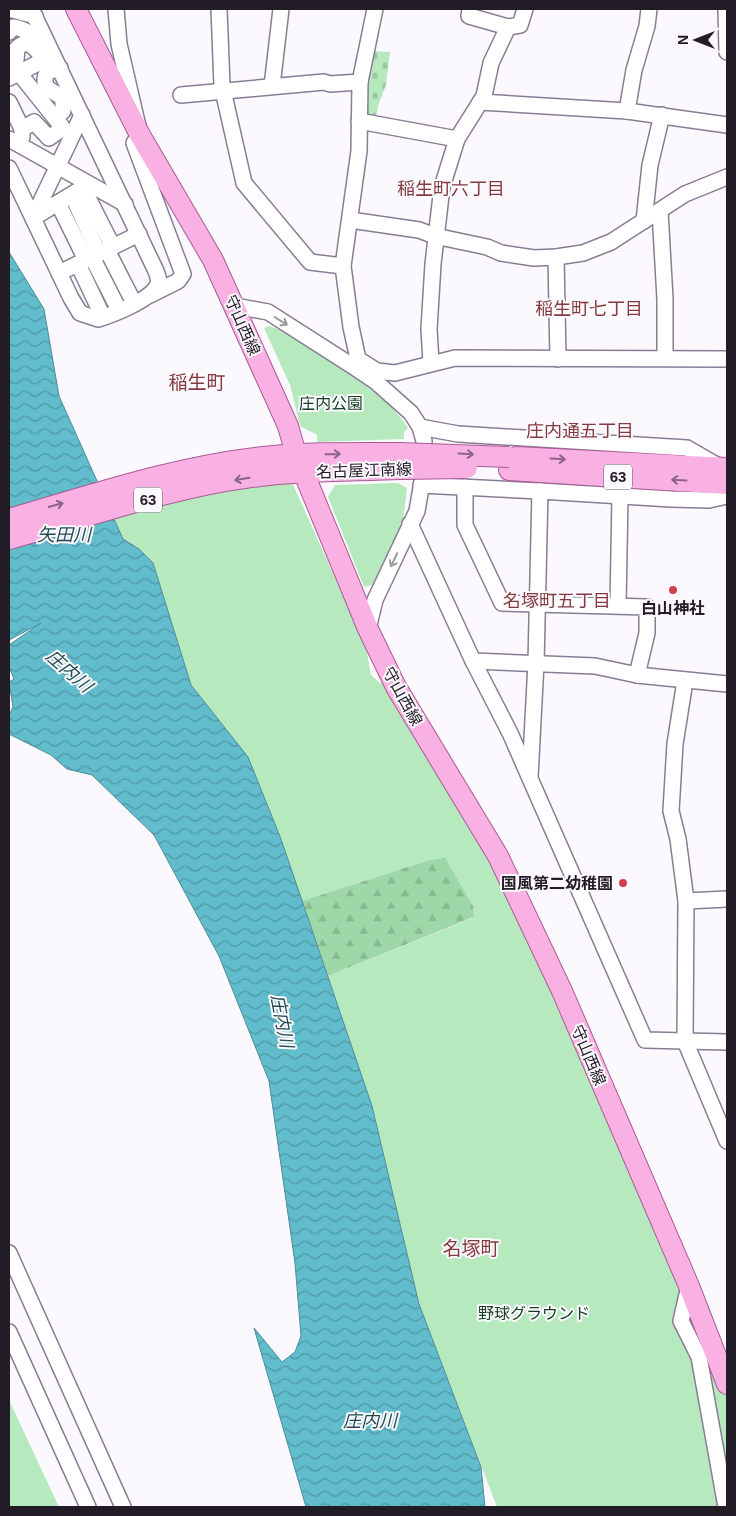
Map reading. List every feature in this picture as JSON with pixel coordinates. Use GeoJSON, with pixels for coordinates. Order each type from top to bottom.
{"type":"FeatureCollection","features":[{"type":"Feature","properties":{"kind":"main road","name":"守山西線"},"geometry":{"type":"LineString","coordinates":[[76,9],[140,135],[213,260],[235,306],[288,426],[294,464],[396,687],[498,856],[562,991],[689,1286],[727,1384]]}},
{"type":"Feature","properties":{"kind":"main road","name":"名古屋江南線"},"geometry":{"type":"LineString","coordinates":[[9,518],[104,490],[194,470],[294,464],[400,461],[445,467],[509,464],[725,473]]}},
{"type":"Feature","properties":{"kind":"main road","name":"名古屋江南線"},"geometry":{"type":"LineString","coordinates":[[9,539],[152,498],[294,464]]}},
{"type":"Feature","properties":{"kind":"street"},"geometry":{"type":"LineString","coordinates":[[9,9],[33,13],[60,68],[158,278],[157,286],[149,296]]}},
{"type":"Feature","properties":{"kind":"street"},"geometry":{"type":"LineString","coordinates":[[9,168],[67,290],[80,313],[90,318],[103,317],[178,281],[183,274],[134,143],[140,135],[119,44],[116,9]]}},
{"type":"Feature","properties":{"kind":"street"},"geometry":{"type":"LineString","coordinates":[[219,9],[223,90],[244,183],[310,262],[343,266]]}},
{"type":"Feature","properties":{"kind":"street"},"geometry":{"type":"LineString","coordinates":[[272,86],[281,9]]}},
{"type":"Feature","properties":{"kind":"street"},"geometry":{"type":"LineString","coordinates":[[375,9],[360,82],[359,151],[343,266],[350,327],[358,358],[377,371],[395,373],[455,358],[727,359]]}},
{"type":"Feature","properties":{"kind":"street"},"geometry":{"type":"LineString","coordinates":[[470,9],[469,16],[508,27],[520,25],[525,9]]}},
{"type":"Feature","properties":{"kind":"street"},"geometry":{"type":"LineString","coordinates":[[627,111],[634,70],[648,26],[649,9]]}},
{"type":"Feature","properties":{"kind":"street"},"geometry":{"type":"LineString","coordinates":[[726,9],[727,52]]}},
{"type":"Feature","properties":{"kind":"street"},"geometry":{"type":"LineString","coordinates":[[9,32],[14,27],[23,28],[30,33],[44,60],[12,73],[35,94],[56,117],[63,128],[48,138],[34,122],[22,129],[16,142],[58,167],[81,189],[124,204]]}},
{"type":"Feature","properties":{"kind":"street"},"geometry":{"type":"LineString","coordinates":[[431,363],[429,329],[435,236],[442,187],[457,139],[484,96],[491,63],[508,27]]}},
{"type":"Feature","properties":{"kind":"street"},"geometry":{"type":"LineString","coordinates":[[56,117],[63,111],[63,99],[47,89],[44,83],[45,75],[49,71],[60,68]]}},
{"type":"Feature","properties":{"kind":"street"},"geometry":{"type":"LineString","coordinates":[[181,94],[272,86],[360,82]]}},
{"type":"Feature","properties":{"kind":"street"},"geometry":{"type":"LineString","coordinates":[[22,129],[10,105],[35,94]]}},
{"type":"Feature","properties":{"kind":"street"},"geometry":{"type":"LineString","coordinates":[[480,102],[627,111],[727,125]]}},
{"type":"Feature","properties":{"kind":"street"},"geometry":{"type":"LineString","coordinates":[[33,218],[82,115]]}},
{"type":"Feature","properties":{"kind":"street"},"geometry":{"type":"LineString","coordinates":[[644,220],[650,165],[662,115]]}},
{"type":"Feature","properties":{"kind":"street"},"geometry":{"type":"LineString","coordinates":[[359,121],[457,139]]}},
{"type":"Feature","properties":{"kind":"street"},"geometry":{"type":"LineString","coordinates":[[350,220],[419,230],[435,236],[487,246],[500,253],[534,258],[556,257],[598,248],[685,194],[727,178]]}},
{"type":"Feature","properties":{"kind":"street"},"geometry":{"type":"LineString","coordinates":[[33,218],[81,189]]}},
{"type":"Feature","properties":{"kind":"street"},"geometry":{"type":"LineString","coordinates":[[81,189],[101,274],[119,310]]}},
{"type":"Feature","properties":{"kind":"street"},"geometry":{"type":"LineString","coordinates":[[58,203],[96,255],[116,267],[134,303]]}},
{"type":"Feature","properties":{"kind":"street"},"geometry":{"type":"LineString","coordinates":[[660,211],[665,299],[665,358]]}},
{"type":"Feature","properties":{"kind":"street"},"geometry":{"type":"LineString","coordinates":[[59,273],[139,234]]}},
{"type":"Feature","properties":{"kind":"street"},"geometry":{"type":"LineString","coordinates":[[96,255],[86,282],[103,317]]}},
{"type":"Feature","properties":{"kind":"street"},"geometry":{"type":"LineString","coordinates":[[556,257],[558,359]]}},
{"type":"Feature","properties":{"kind":"street"},"geometry":{"type":"LineString","coordinates":[[67,290],[116,267]]}},
{"type":"Feature","properties":{"kind":"street"},"geometry":{"type":"LineString","coordinates":[[75,305],[123,281]]}},
{"type":"Feature","properties":{"kind":"street"},"geometry":{"type":"LineString","coordinates":[[235,306],[268,312],[354,367],[411,413],[420,427],[424,441],[422,485],[417,511],[375,600],[368,629]]}},
{"type":"Feature","properties":{"kind":"street"},"geometry":{"type":"LineString","coordinates":[[395,373],[401,404]]}},
{"type":"Feature","properties":{"kind":"street"},"geometry":{"type":"LineString","coordinates":[[420,427],[458,434],[687,448],[725,473]]}},
{"type":"Feature","properties":{"kind":"street"},"geometry":{"type":"LineString","coordinates":[[422,485],[620,497],[709,500],[727,496]]}},
{"type":"Feature","properties":{"kind":"street"},"geometry":{"type":"LineString","coordinates":[[465,487],[465,525],[502,603],[647,607],[647,633],[637,675]]}},
{"type":"Feature","properties":{"kind":"street"},"geometry":{"type":"LineString","coordinates":[[530,779],[536,663],[540,491]]}},
{"type":"Feature","properties":{"kind":"street"},"geometry":{"type":"LineString","coordinates":[[618,605],[620,497]]}},
{"type":"Feature","properties":{"kind":"street"},"geometry":{"type":"LineString","coordinates":[[410,524],[473,661],[510,733],[645,1040],[727,1042]]}},
{"type":"Feature","properties":{"kind":"street"},"geometry":{"type":"LineString","coordinates":[[473,661],[595,666],[637,675],[727,684]]}},
{"type":"Feature","properties":{"kind":"street"},"geometry":{"type":"LineString","coordinates":[[686,681],[675,744],[671,811],[678,839],[686,901],[685,1041],[727,1141]]}},
{"type":"Feature","properties":{"kind":"street"},"geometry":{"type":"LineString","coordinates":[[686,901],[727,899]]}},
{"type":"Feature","properties":{"kind":"street"},"geometry":{"type":"LineString","coordinates":[[9,1253],[123,1507]]}},
{"type":"Feature","properties":{"kind":"street"},"geometry":{"type":"LineString","coordinates":[[689,1286],[681,1321],[699,1357],[726,1507]]}},
{"type":"Feature","properties":{"kind":"street"},"geometry":{"type":"LineString","coordinates":[[9,1332],[88,1507]]}},
{"type":"Feature","properties":{"kind":"green space"},"geometry":{"type":"Polygon","coordinates":[[[373,51],[390,52],[386,85],[376,116],[425,124],[425,129],[365,116],[366,81],[373,51]]]}},
{"type":"Feature","properties":{"kind":"green space","name":"庄内公園"},"geometry":{"type":"Polygon","coordinates":[[[269,326],[302,342],[366,386],[400,416],[408,428],[404,432],[404,439],[317,442],[317,435],[300,426],[290,385],[264,328],[269,326]]]}},
{"type":"Feature","properties":{"kind":"green space","name":"野球グラウンド"},"geometry":{"type":"Polygon","coordinates":[[[292,482],[366,647],[371,675],[381,684],[382,658],[498,856],[727,1384],[727,1507],[497,1507],[419,1304],[372,1106],[328,976],[473,918],[426,861],[302,901],[281,839],[248,757],[191,686],[153,563],[139,549],[123,539],[107,503],[292,482]]]}},
{"type":"Feature","properties":{"kind":"green space"},"geometry":{"type":"Polygon","coordinates":[[[398,483],[407,488],[403,522],[375,584],[364,587],[328,497],[335,485],[398,483]]]}},
{"type":"Feature","properties":{"kind":"green space"},"geometry":{"type":"Polygon","coordinates":[[[445,858],[473,906],[474,917],[328,976],[302,901],[426,861],[445,858]]]}},
{"type":"Feature","properties":{"kind":"green space"},"geometry":{"type":"Polygon","coordinates":[[[9,1400],[59,1507],[9,1507],[9,1400]]]}},
{"type":"Feature","properties":{"kind":"water","name":"庄内川"},"geometry":{"type":"Polygon","coordinates":[[[9,252],[44,309],[59,396],[123,539],[139,549],[153,563],[191,685],[248,757],[281,839],[372,1106],[419,1304],[481,1467],[485,1507],[306,1507],[254,1328],[282,1362],[295,1352],[301,1336],[295,1263],[269,1081],[219,956],[154,835],[92,775],[67,769],[51,755],[9,734],[9,715],[13,707],[9,682],[14,679],[9,667],[9,645],[41,623],[9,640],[9,252]]]}},
{"type":"Feature","properties":{"kind":"place","name":"白山神社"},"geometry":{"type":"Point","coordinates":[673,590]}},
{"type":"Feature","properties":{"kind":"place","name":"国風第二幼稚園"},"geometry":{"type":"Point","coordinates":[623,883]}},
{"type":"Feature","properties":{"kind":"district","name":"稲生町六丁目"},"geometry":{"type":"Point","coordinates":[451,189]}},
{"type":"Feature","properties":{"kind":"district","name":"稲生町七丁目"},"geometry":{"type":"Point","coordinates":[589,309]}},
{"type":"Feature","properties":{"kind":"district","name":"稲生町"},"geometry":{"type":"Point","coordinates":[197,382]}},
{"type":"Feature","properties":{"kind":"district","name":"庄内通五丁目"},"geometry":{"type":"Point","coordinates":[580,431]}},
{"type":"Feature","properties":{"kind":"district","name":"名塚町五丁目"},"geometry":{"type":"Point","coordinates":[557,601]}},
{"type":"Feature","properties":{"kind":"district","name":"名塚町"},"geometry":{"type":"Point","coordinates":[471,1248]}},
{"type":"Feature","properties":{"kind":"water label","name":"矢田川"},"geometry":{"type":"Point","coordinates":[64,535]}}]}
